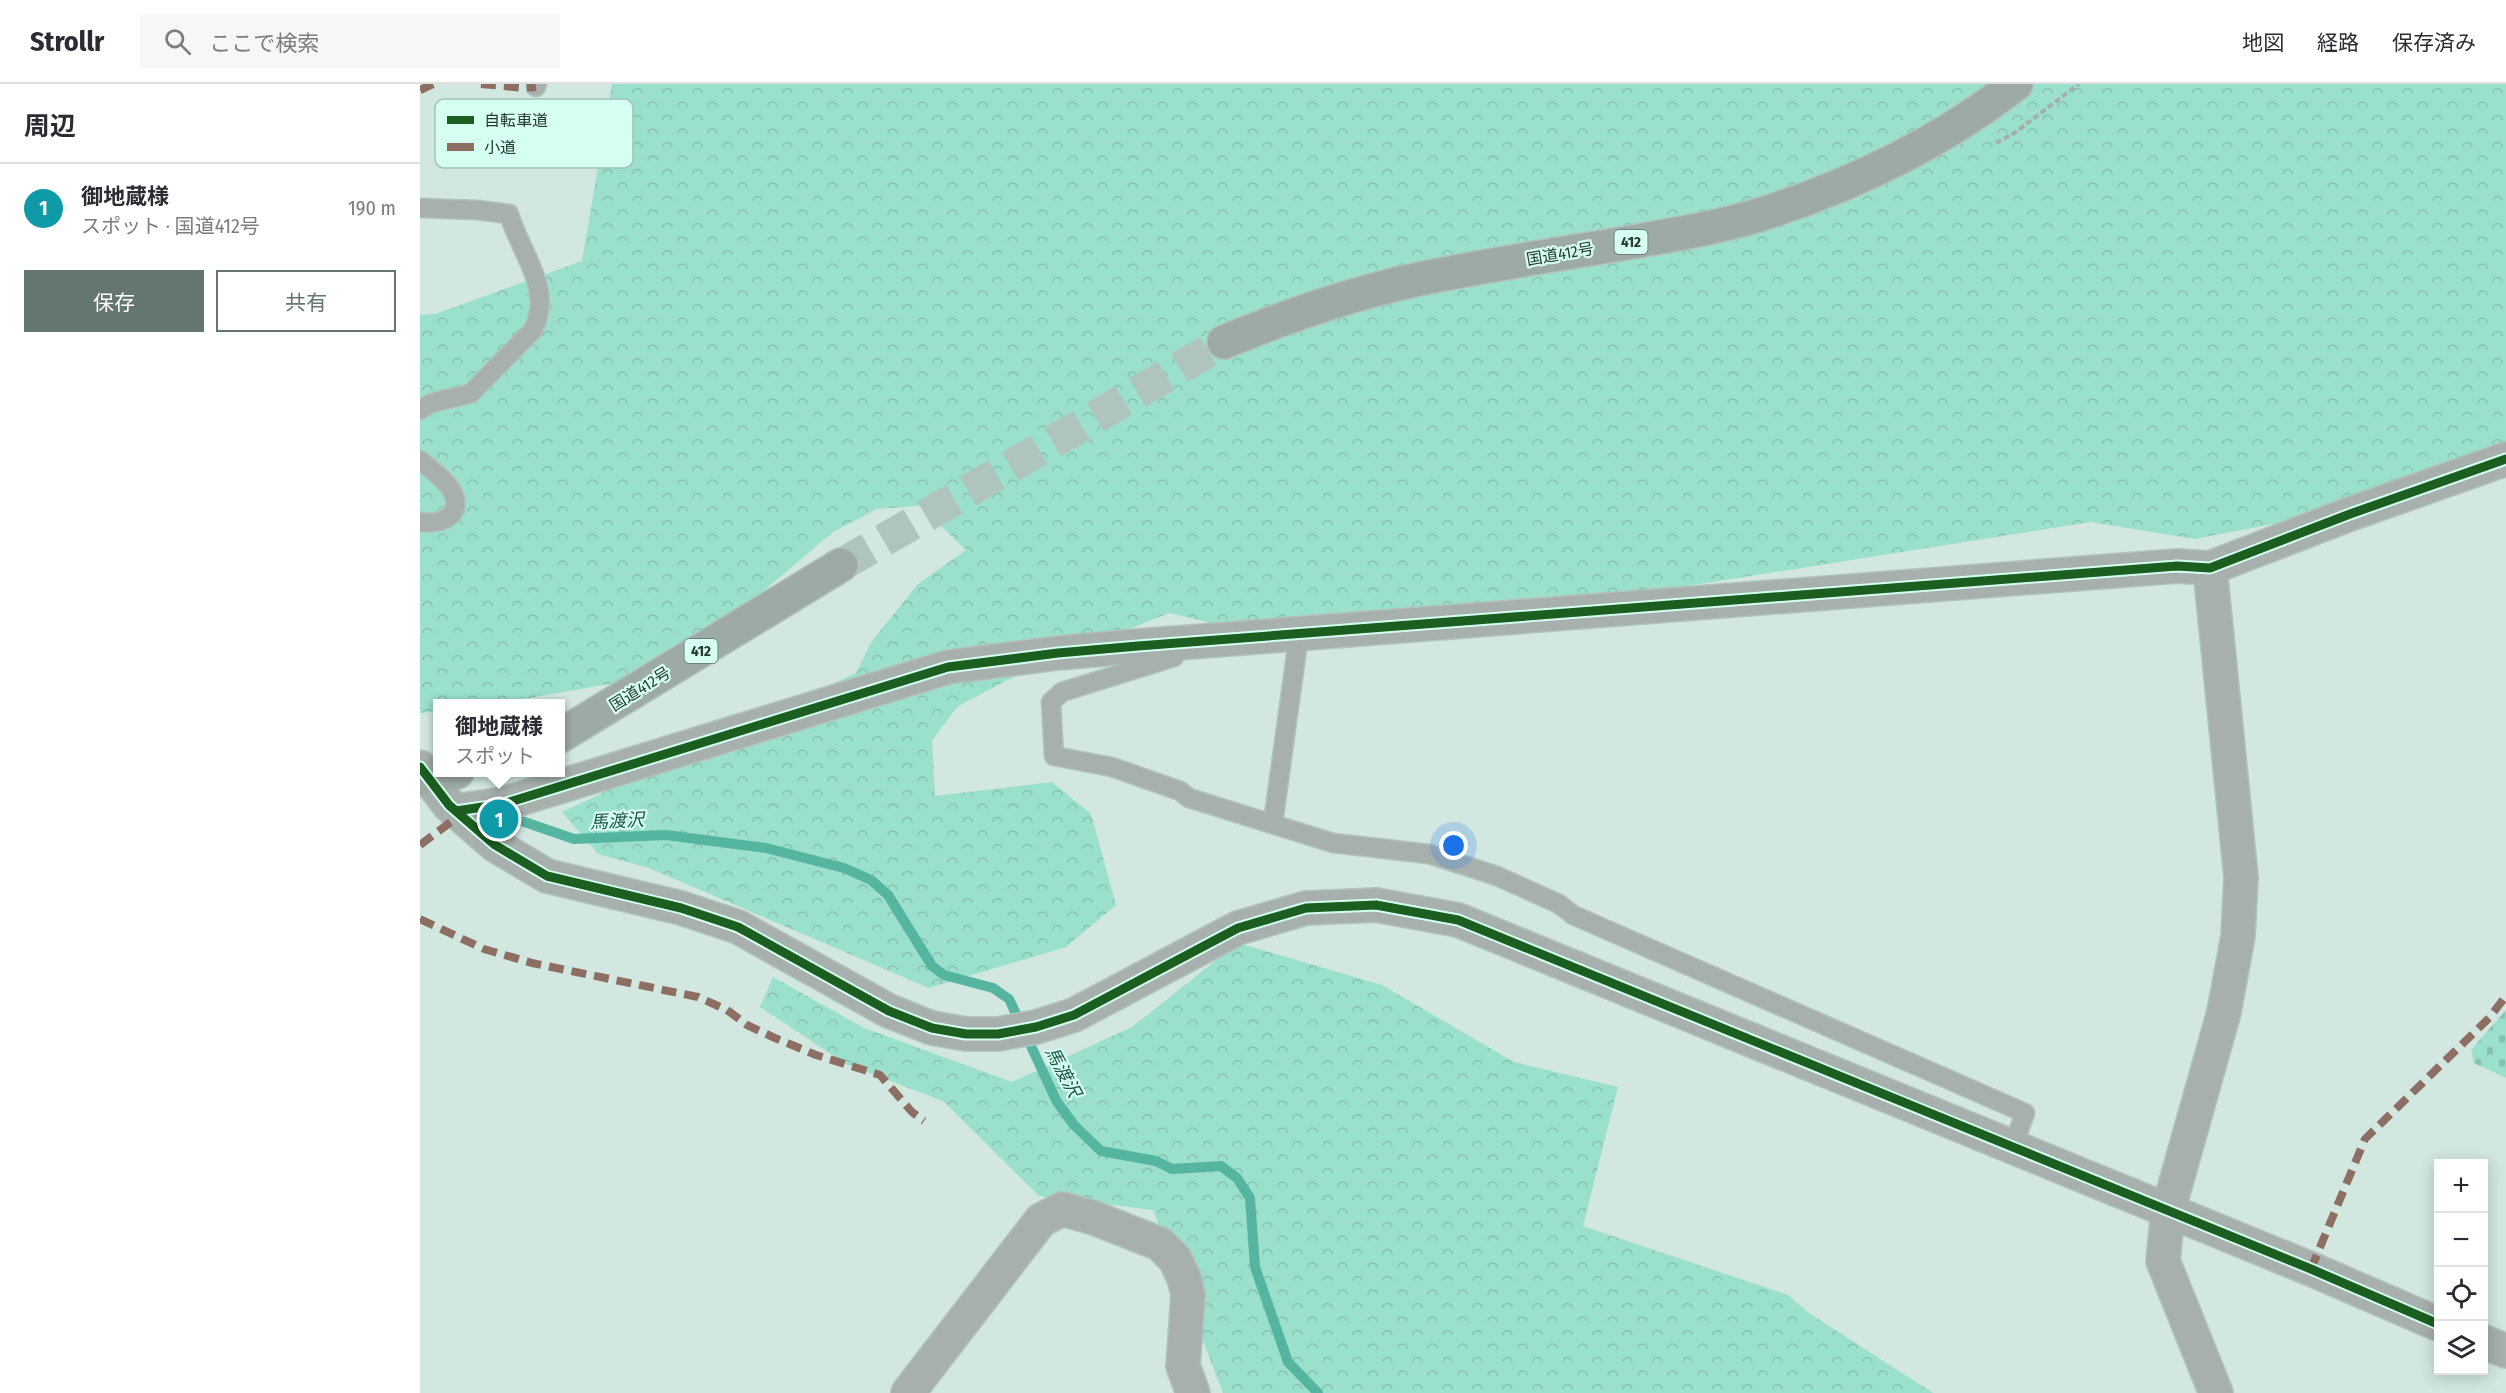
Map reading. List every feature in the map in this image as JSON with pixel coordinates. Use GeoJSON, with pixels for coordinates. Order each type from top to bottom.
{"type":"FeatureCollection","features":[{"type":"Feature","properties":{"kind":"highway","name":"国道412号"},"geometry":{"type":"LineString","coordinates":[[1224,342],[1283,317],[1371,289],[1689,231],[1758,215],[1883,166],[1970,116],[2016,84]]}},
{"type":"Feature","properties":{"kind":"highway","name":"国道412号"},"geometry":{"type":"LineString","coordinates":[[565,734],[841,565]]}},
{"type":"Feature","properties":{"kind":"street"},"geometry":{"type":"LineString","coordinates":[[456,811],[503,804],[948,667],[1058,653],[1299,634],[2177,566],[2210,568],[2339,518],[2506,459]]}},
{"type":"Feature","properties":{"kind":"street"},"geometry":{"type":"LineString","coordinates":[[2210,568],[2241,878],[2238,936],[2224,1012],[2168,1211],[2163,1261],[2216,1393]]}},
{"type":"Feature","properties":{"kind":"street"},"geometry":{"type":"LineString","coordinates":[[434,777],[456,811],[495,845],[547,876],[681,908],[738,927],[889,1011],[932,1028],[966,1034],[998,1034],[1036,1027],[1074,1015],[1238,928],[1306,908],[1376,905],[1458,920],[2434,1322]]}},
{"type":"Feature","properties":{"kind":"street"},"geometry":{"type":"LineString","coordinates":[[908,1393],[1041,1220],[1062,1209],[1094,1218],[1160,1244],[1175,1259],[1184,1278],[1188,1294],[1184,1366],[1193,1393]]}},
{"type":"Feature","properties":{"kind":"street"},"geometry":{"type":"LineString","coordinates":[[2488,1343],[2506,1350]]}},
{"type":"Feature","properties":{"kind":"lane"},"geometry":{"type":"LineString","coordinates":[[420,208],[477,210],[509,214],[524,246],[525,257],[539,285],[540,307],[539,319],[533,330],[471,393],[458,398],[429,402],[420,410]]}},
{"type":"Feature","properties":{"kind":"lane"},"geometry":{"type":"LineString","coordinates":[[420,460],[451,490],[455,504],[453,513],[446,520],[432,524],[420,522]]}},
{"type":"Feature","properties":{"kind":"lane"},"geometry":{"type":"LineString","coordinates":[[1273,823],[1299,634]]}},
{"type":"Feature","properties":{"kind":"lane"},"geometry":{"type":"LineString","coordinates":[[1174,645],[1174,657],[1062,692],[1051,702],[1054,756],[1112,767],[1180,791],[1189,798],[1333,843],[1429,854],[1497,876],[1559,904],[1583,920],[2025,1113],[2013,1147]]}},
{"type":"Feature","properties":{"kind":"green space"},"geometry":{"type":"Polygon","coordinates":[[[612,84],[2506,84],[2506,442],[2370,505],[2195,539],[2091,522],[1385,634],[1295,643],[1169,613],[1027,670],[958,706],[932,740],[935,796],[1052,782],[1091,814],[1116,905],[1066,947],[929,988],[649,868],[598,854],[562,812],[856,673],[872,641],[918,584],[966,550],[920,506],[877,509],[833,532],[747,605],[620,682],[524,699],[433,699],[433,711],[420,713],[420,315],[435,314],[582,261],[598,168],[633,168],[633,99],[609,99],[612,84]]]}},
{"type":"Feature","properties":{"kind":"green space"},"geometry":{"type":"Polygon","coordinates":[[[1238,943],[1382,985],[1514,1062],[1618,1087],[1583,1226],[1788,1295],[1809,1313],[1933,1393],[1223,1393],[1153,1210],[1039,1196],[943,1101],[846,1064],[760,1007],[773,977],[864,1028],[1012,1082],[1132,1027],[1238,943]]]}},
{"type":"Feature","properties":{"kind":"green space"},"geometry":{"type":"Polygon","coordinates":[[[2506,1010],[2506,1078],[2474,1063],[2471,1050],[2506,1010]]]}},
{"type":"Feature","properties":{"kind":"waterway","name":"馬渡沢"},"geometry":{"type":"LineString","coordinates":[[513,818],[574,839],[666,835],[766,848],[844,868],[871,880],[888,895],[932,966],[944,975],[993,988],[1009,999],[1057,1102],[1074,1125],[1101,1151],[1156,1161],[1172,1169],[1221,1166],[1237,1178],[1250,1198],[1255,1267],[1288,1362],[1318,1393]]}},
{"type":"Feature","properties":{"kind":"tunnel"},"geometry":{"type":"LineString","coordinates":[[841,565],[1224,342]]}},
{"type":"Feature","properties":{"kind":"marked path"},"geometry":{"type":"LineString","coordinates":[[420,90],[433,84]]}},
{"type":"Feature","properties":{"kind":"marked path"},"geometry":{"type":"LineString","coordinates":[[481,84],[536,87]]}},
{"type":"Feature","properties":{"kind":"marked path"},"geometry":{"type":"LineString","coordinates":[[420,845],[460,815]]}},
{"type":"Feature","properties":{"kind":"marked path"},"geometry":{"type":"LineString","coordinates":[[420,919],[484,949],[532,963],[698,997],[727,1010],[747,1025],[775,1038],[816,1055],[880,1075],[912,1112],[924,1121]]}},
{"type":"Feature","properties":{"kind":"marked path"},"geometry":{"type":"LineString","coordinates":[[2311,1269],[2365,1139],[2489,1018],[2506,996]]}},
{"type":"Feature","properties":{"kind":"cycle path"},"geometry":{"type":"LineString","coordinates":[[456,811],[503,804],[948,667],[1058,653],[1138,646],[2177,566],[2210,568],[2350,514],[2506,459]]}},
{"type":"Feature","properties":{"kind":"cycle path"},"geometry":{"type":"LineString","coordinates":[[420,767],[449,805],[495,845],[547,876],[681,908],[738,927],[889,1011],[932,1028],[966,1034],[998,1034],[1036,1027],[1074,1015],[1238,928],[1306,908],[1376,905],[1458,920],[2311,1269],[2434,1322]]}},
{"type":"Feature","properties":{"kind":"place","name":"御地蔵様"},"geometry":{"type":"Point","coordinates":[499,819]}}]}
